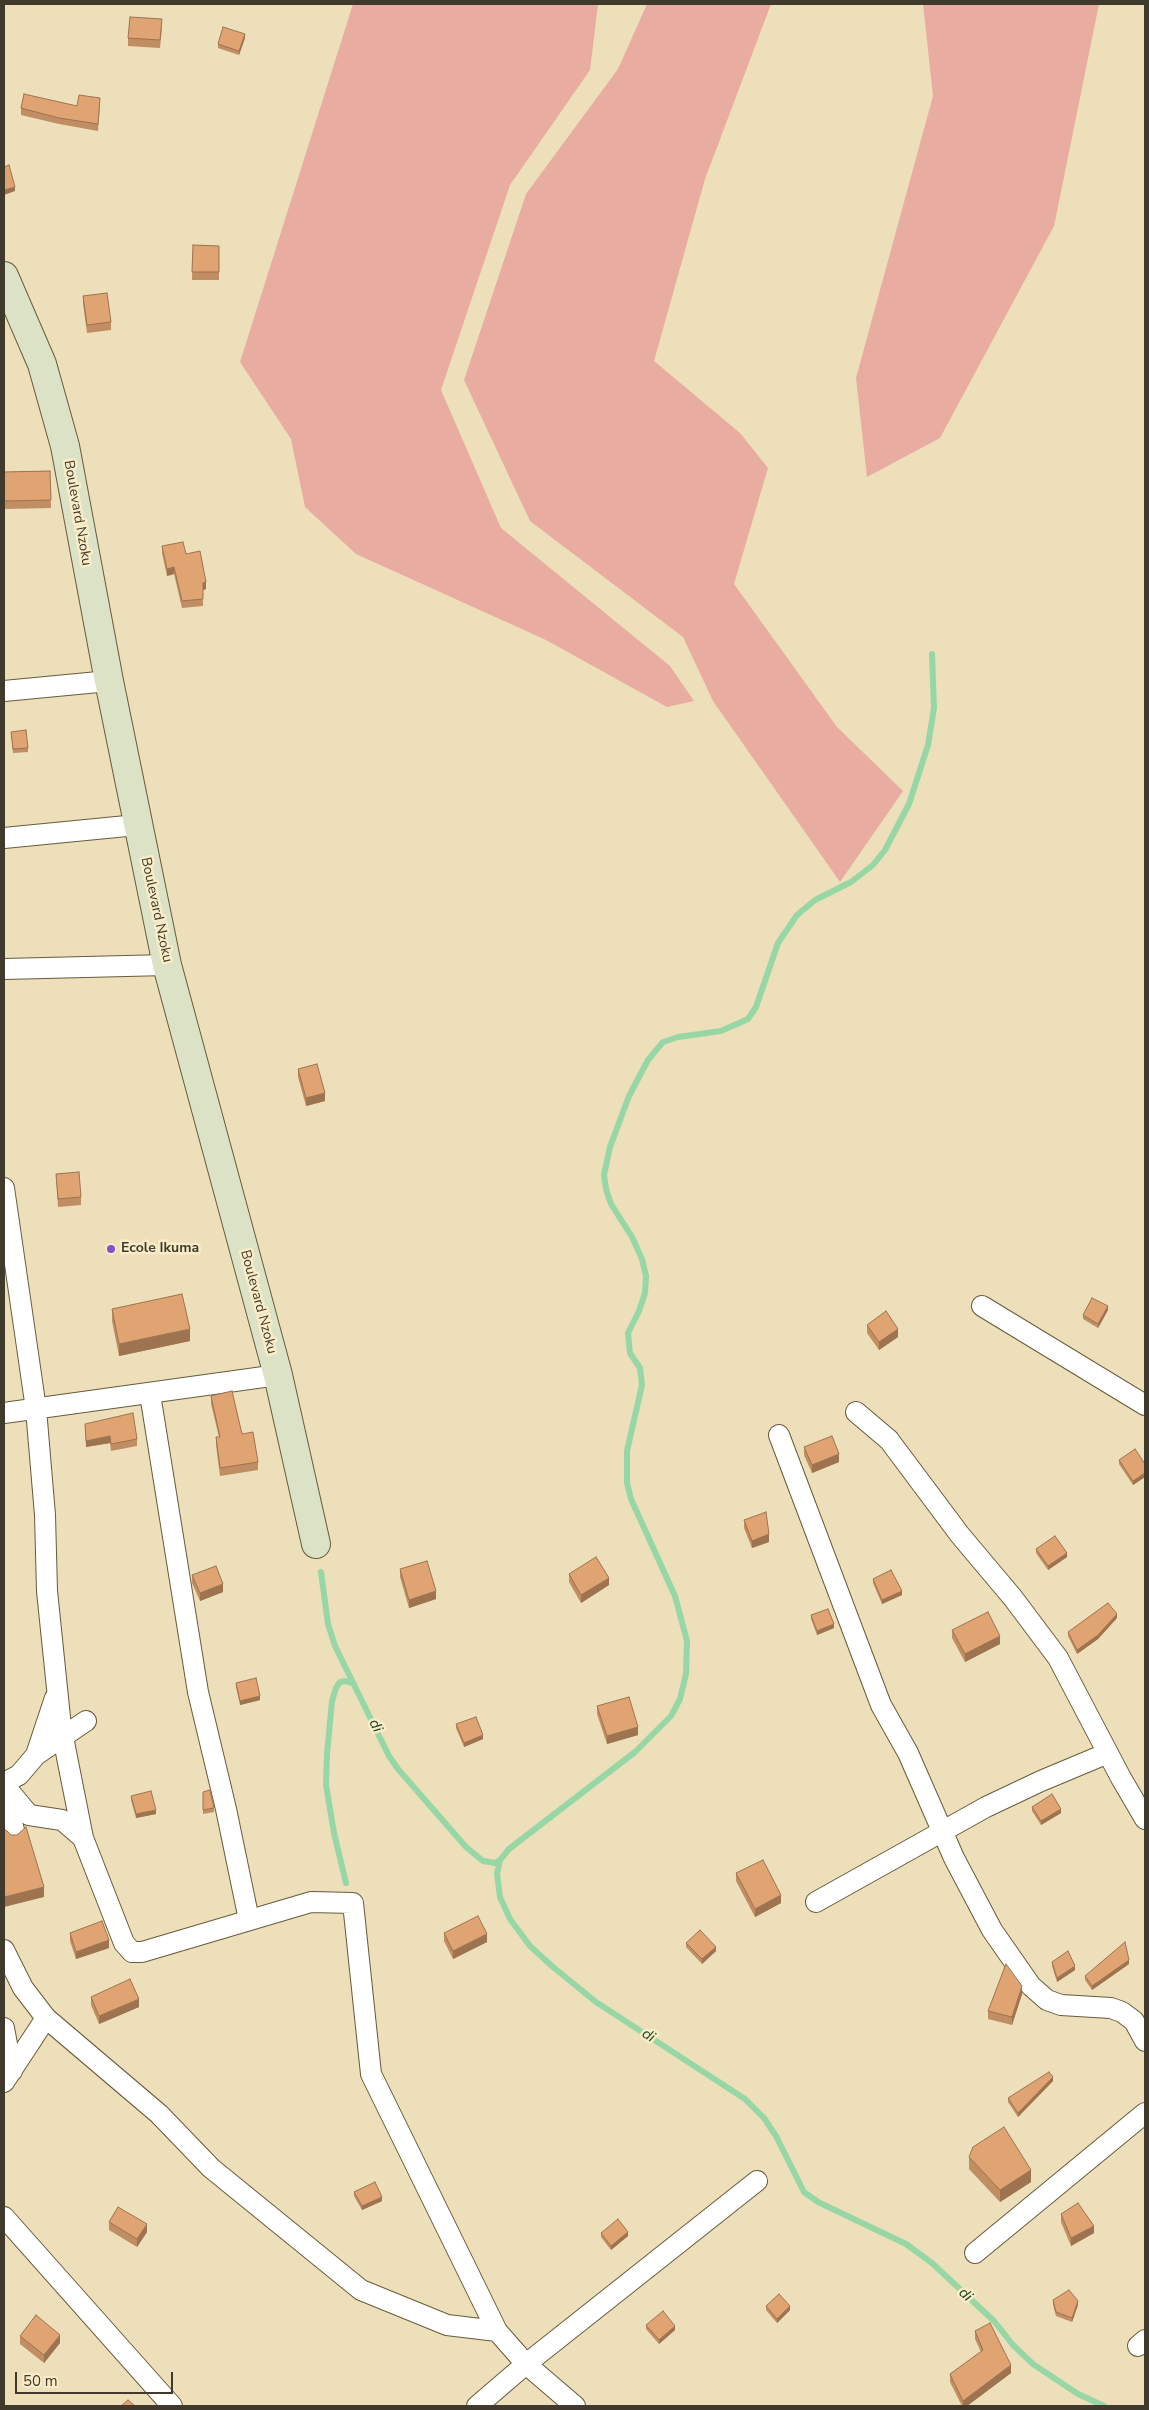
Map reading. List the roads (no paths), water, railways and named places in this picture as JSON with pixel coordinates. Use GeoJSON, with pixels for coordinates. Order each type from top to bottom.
{"type":"FeatureCollection","features":[{"type":"Feature","properties":{"kind":"street","name":"Boulevard Nzoku"},"geometry":{"type":"LineString","coordinates":[[4,276],[42,364],[53,400],[64,446],[137,825],[168,964],[278,1375],[316,1544]]}},
{"type":"Feature","properties":{"kind":"street"},"geometry":{"type":"LineString","coordinates":[[4,691],[109,682]]}},
{"type":"Feature","properties":{"kind":"street"},"geometry":{"type":"LineString","coordinates":[[4,838],[137,825]]}},
{"type":"Feature","properties":{"kind":"street"},"geometry":{"type":"LineString","coordinates":[[4,969],[168,964]]}},
{"type":"Feature","properties":{"kind":"street"},"geometry":{"type":"LineString","coordinates":[[4,1188],[36,1409],[45,1515],[47,1591],[63,1736],[83,1838],[124,1943],[132,1952],[142,1952],[310,1902],[353,1903],[372,2074],[497,2331],[526,2364],[575,2406]]}},
{"type":"Feature","properties":{"kind":"street"},"geometry":{"type":"LineString","coordinates":[[982,1306],[1145,1405]]}},
{"type":"Feature","properties":{"kind":"street"},"geometry":{"type":"LineString","coordinates":[[4,1413],[278,1375]]}},
{"type":"Feature","properties":{"kind":"street"},"geometry":{"type":"LineString","coordinates":[[150,1394],[198,1692],[226,1809],[249,1920]]}},
{"type":"Feature","properties":{"kind":"street"},"geometry":{"type":"LineString","coordinates":[[856,1412],[889,1440],[960,1535],[1013,1598],[1058,1658],[1145,1819]]}},
{"type":"Feature","properties":{"kind":"street"},"geometry":{"type":"LineString","coordinates":[[779,1435],[881,1706],[908,1753],[943,1832],[992,1930],[1031,1986],[1047,2000],[1061,2005],[1111,2008],[1122,2012],[1134,2021],[1145,2041]]}},
{"type":"Feature","properties":{"kind":"street"},"geometry":{"type":"LineString","coordinates":[[36,1756],[57,1690]]}},
{"type":"Feature","properties":{"kind":"street"},"geometry":{"type":"LineString","coordinates":[[15,1834],[7,1795],[19,1775],[36,1756],[86,1721]]}},
{"type":"Feature","properties":{"kind":"street"},"geometry":{"type":"LineString","coordinates":[[816,1902],[1041,1780],[1108,1753]]}},
{"type":"Feature","properties":{"kind":"street"},"geometry":{"type":"LineString","coordinates":[[7,1795],[29,1815],[62,1820],[83,1838]]}},
{"type":"Feature","properties":{"kind":"street"},"geometry":{"type":"LineString","coordinates":[[4,1950],[22,1988],[46,2018],[159,2114],[210,2168],[361,2290],[447,2325],[497,2331]]}},
{"type":"Feature","properties":{"kind":"street"},"geometry":{"type":"LineString","coordinates":[[8,2076],[46,2018]]}},
{"type":"Feature","properties":{"kind":"street"},"geometry":{"type":"LineString","coordinates":[[4,2028],[8,2076]]}},
{"type":"Feature","properties":{"kind":"street"},"geometry":{"type":"LineString","coordinates":[[976,2253],[1145,2113]]}},
{"type":"Feature","properties":{"kind":"street"},"geometry":{"type":"LineString","coordinates":[[477,2406],[526,2364],[758,2182]]}},
{"type":"Feature","properties":{"kind":"street"},"geometry":{"type":"LineString","coordinates":[[4,2218],[172,2406]]}},
{"type":"Feature","properties":{"kind":"waterway"},"geometry":{"type":"LineString","coordinates":[[932,654],[934,708],[928,745],[909,804],[885,850],[873,865],[851,882],[815,900],[797,915],[778,943],[756,1007],[748,1019],[721,1031],[678,1037],[663,1042],[648,1060],[629,1096],[610,1147],[604,1175],[606,1189],[611,1204],[632,1237],[642,1259],[646,1276],[645,1293],[639,1311],[628,1333],[630,1353],[640,1368],[642,1385],[627,1451],[627,1483],[631,1499],[675,1596],[687,1641],[686,1674],[680,1699],[671,1716],[635,1752],[509,1849],[500,1860],[497,1874],[500,1897],[510,1919],[530,1946],[596,2002],[745,2099],[764,2118],[776,2136],[804,2192],[818,2202],[906,2244],[932,2263],[994,2321],[1013,2345],[1033,2364],[1078,2394],[1104,2406]]}},
{"type":"Feature","properties":{"kind":"waterway","name":"di"},"geometry":{"type":"LineString","coordinates":[[321,1572],[328,1624],[335,1646],[389,1756],[398,1769],[466,1847],[483,1861],[495,1863],[500,1860]]}},
{"type":"Feature","properties":{"kind":"waterway"},"geometry":{"type":"LineString","coordinates":[[346,1883],[334,1833],[326,1785],[327,1754],[332,1701],[336,1688],[340,1682],[345,1681],[354,1684]]}},
{"type":"Feature","properties":{"kind":"place","name":"Ecole Ikuma"},"geometry":{"type":"Point","coordinates":[111,1249]}}]}
